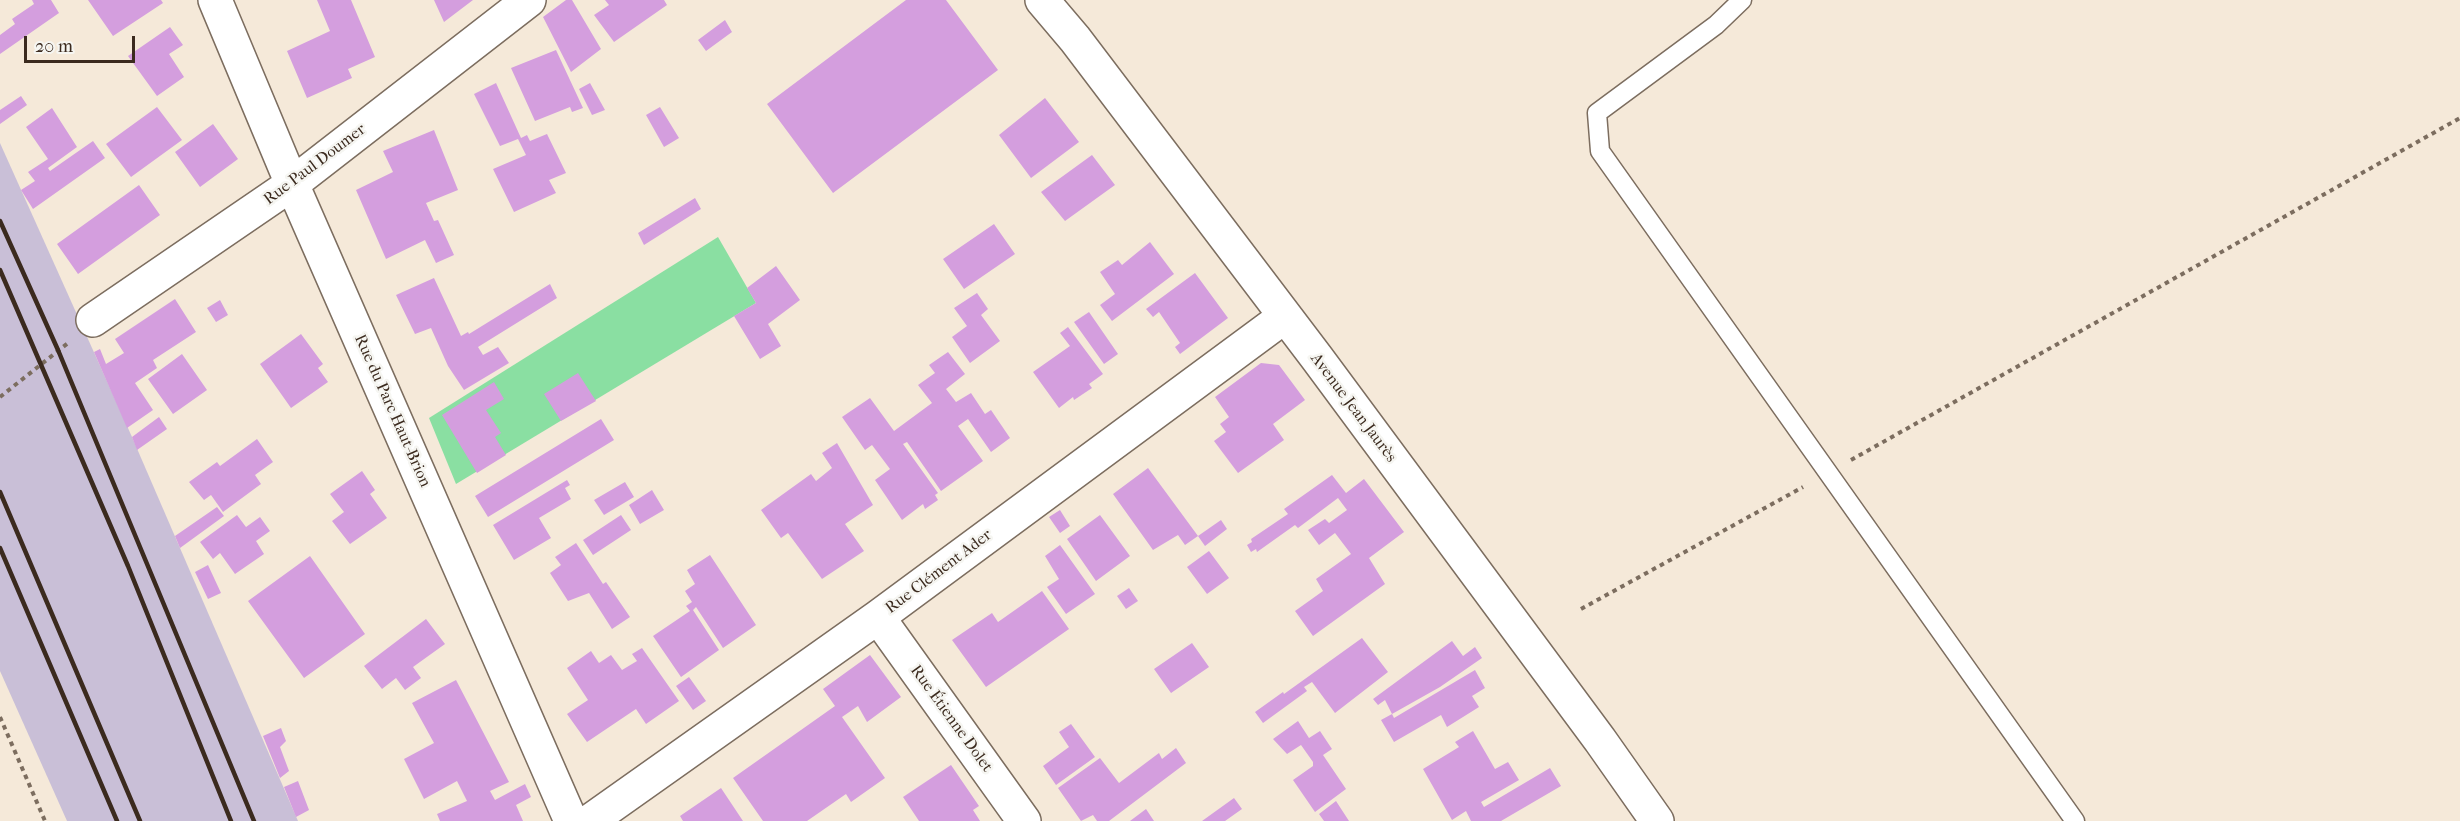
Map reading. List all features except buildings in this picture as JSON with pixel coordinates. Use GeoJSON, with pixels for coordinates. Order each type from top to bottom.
{"type":"FeatureCollection","features":[{"type":"Feature","properties":{"kind":"street","name":"Rue du Parc Haut-Brion"},"geometry":{"type":"LineString","coordinates":[[215,0],[292,184],[571,821]]}},
{"type":"Feature","properties":{"kind":"street","name":"Rue Paul Doumer"},"geometry":{"type":"LineString","coordinates":[[93,320],[292,184],[529,0]]}},
{"type":"Feature","properties":{"kind":"street","name":"Avenue Jean Jaurès"},"geometry":{"type":"LineString","coordinates":[[1042,0],[1075,39],[1284,317],[1600,740],[1657,821]]}},
{"type":"Feature","properties":{"kind":"street","name":"Rue Clément Ader"},"geometry":{"type":"LineString","coordinates":[[591,821],[878,617],[1284,317]]}},
{"type":"Feature","properties":{"kind":"street","name":"Rue Étienne Dolet"},"geometry":{"type":"LineString","coordinates":[[878,617],[1024,821]]}},
{"type":"Feature","properties":{"kind":"lane"},"geometry":{"type":"LineString","coordinates":[[1742,0],[1716,25],[1598,112],[1600,151],[2075,821]]}},
{"type":"Feature","properties":{"kind":"path"},"geometry":{"type":"LineString","coordinates":[[1581,609],[1829,473],[2460,118]]}},
{"type":"Feature","properties":{"kind":"path"},"geometry":{"type":"LineString","coordinates":[[0,397],[78,335],[93,320]]}},
{"type":"Feature","properties":{"kind":"path"},"geometry":{"type":"LineString","coordinates":[[0,717],[45,821]]}},
{"type":"Feature","properties":{"kind":"shaded area"},"geometry":{"type":"Polygon","coordinates":[[[0,143],[132,437],[298,821],[67,821],[0,671],[0,143]]]}},
{"type":"Feature","properties":{"kind":"green space"},"geometry":{"type":"Polygon","coordinates":[[[718,237],[756,303],[456,484],[429,418],[718,237]]]}},
{"type":"Feature","properties":{"kind":"railway"},"geometry":{"type":"LineString","coordinates":[[0,221],[58,350],[254,821]]}},
{"type":"Feature","properties":{"kind":"railway"},"geometry":{"type":"LineString","coordinates":[[0,270],[128,566],[231,821]]}},
{"type":"Feature","properties":{"kind":"railway"},"geometry":{"type":"LineString","coordinates":[[0,492],[140,821]]}},
{"type":"Feature","properties":{"kind":"railway"},"geometry":{"type":"LineString","coordinates":[[0,548],[117,821]]}}]}
